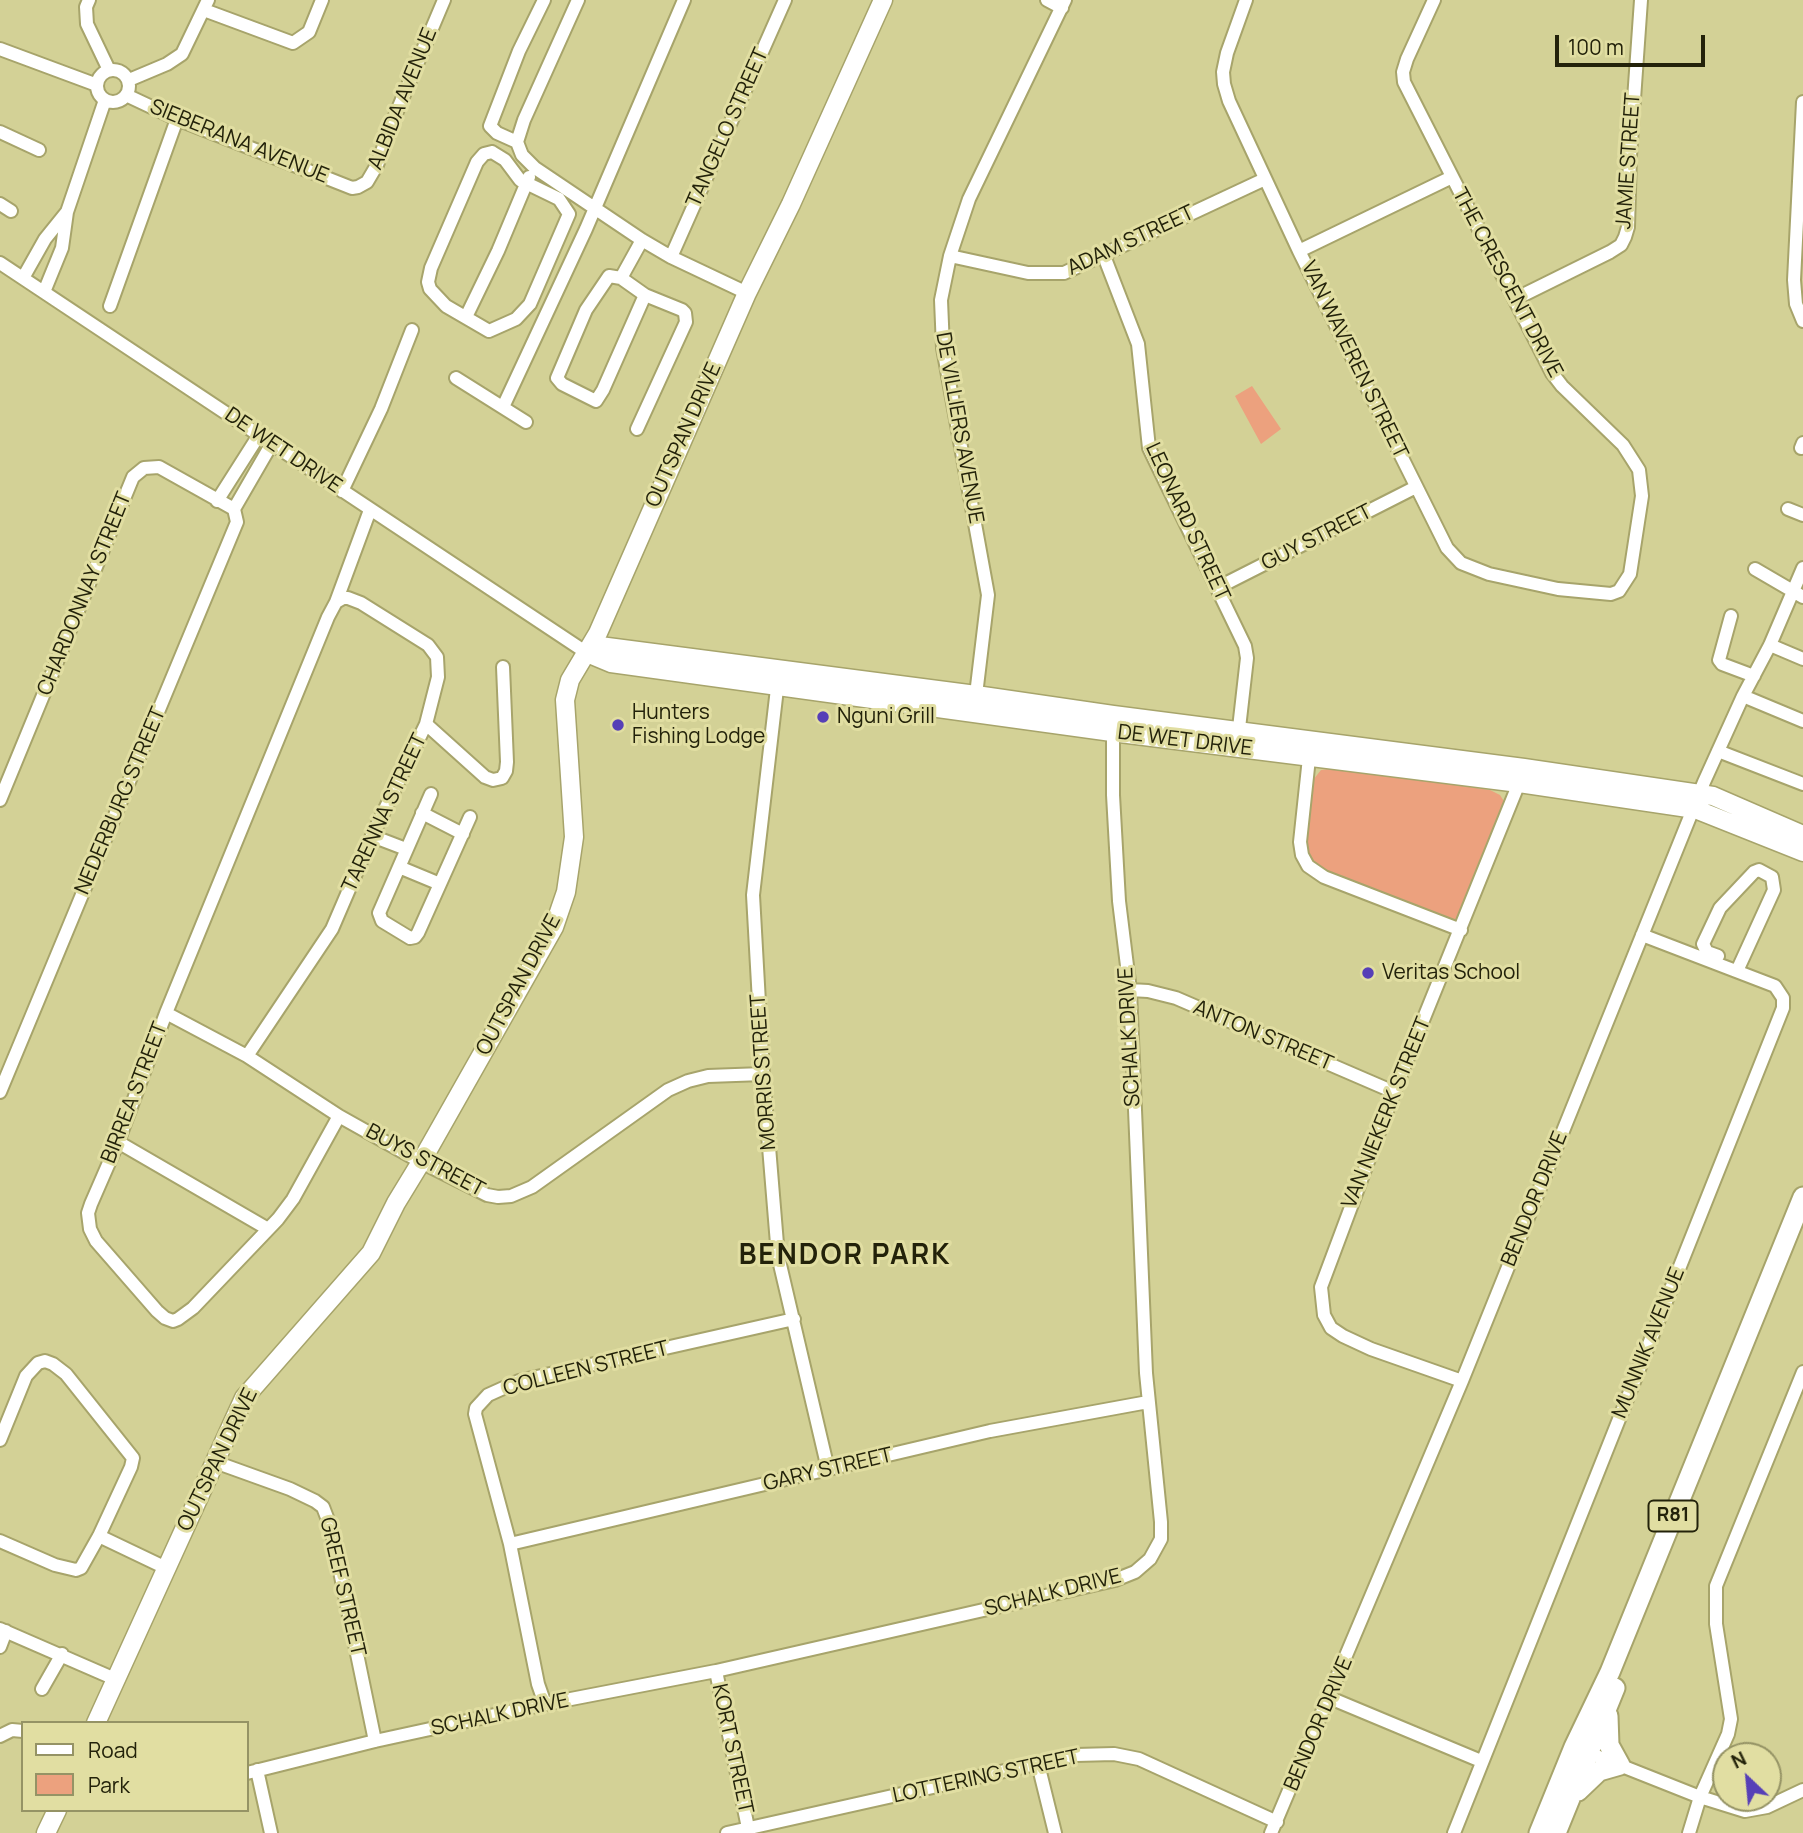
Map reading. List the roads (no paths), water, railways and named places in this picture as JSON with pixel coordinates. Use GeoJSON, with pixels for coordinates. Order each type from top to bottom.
{"type":"FeatureCollection","features":[{"type":"Feature","properties":{"kind":"main road","name":"R81"},"geometry":{"type":"LineString","coordinates":[[1556,1833],[1610,1672],[1803,1197]]}},
{"type":"Feature","properties":{"kind":"main road","name":"R81"},"geometry":{"type":"LineString","coordinates":[[1539,1833],[1609,1704],[1803,1231]]}},
{"type":"Feature","properties":{"kind":"main road"},"geometry":{"type":"LineString","coordinates":[[1568,1803],[1590,1777],[1599,1771],[1620,1765],[1609,1745],[1609,1704]]}},
{"type":"Feature","properties":{"kind":"street"},"geometry":{"type":"LineString","coordinates":[[89,0],[86,24],[109,70]]}},
{"type":"Feature","properties":{"kind":"street"},"geometry":{"type":"LineString","coordinates":[[129,80],[167,64],[182,54],[206,5],[293,43],[309,32],[322,0]]}},
{"type":"Feature","properties":{"kind":"street","name":"ALBIDA AVENUE"},"geometry":{"type":"LineString","coordinates":[[352,188],[367,182],[377,165],[444,0]]}},
{"type":"Feature","properties":{"kind":"street"},"geometry":{"type":"LineString","coordinates":[[517,142],[497,133],[490,126],[519,51],[544,0]]}},
{"type":"Feature","properties":{"kind":"street"},"geometry":{"type":"LineString","coordinates":[[578,0],[524,120],[517,142],[522,155],[535,168],[642,240],[671,257],[747,293]]}},
{"type":"Feature","properties":{"kind":"street"},"geometry":{"type":"LineString","coordinates":[[503,407],[595,207],[684,0]]}},
{"type":"Feature","properties":{"kind":"street","name":"TANGELO STREET"},"geometry":{"type":"LineString","coordinates":[[671,257],[785,0]]}},
{"type":"Feature","properties":{"kind":"street","name":"OUTSPAN DRIVE"},"geometry":{"type":"LineString","coordinates":[[97,1721],[244,1398],[365,1262],[554,927],[572,861],[574,836],[565,700],[570,680],[589,649],[747,293],[791,204],[883,0]]}},
{"type":"Feature","properties":{"kind":"street"},"geometry":{"type":"LineString","coordinates":[[1047,0],[1064,4]]}},
{"type":"Feature","properties":{"kind":"street","name":"VAN WAVEREN STREET"},"geometry":{"type":"LineString","coordinates":[[1246,0],[1227,53],[1224,84],[1230,101],[1299,251],[1447,548],[1453,557],[1468,567],[1489,575],[1603,595],[1619,591]]}},
{"type":"Feature","properties":{"kind":"street","name":"THE CRESCENT DRIVE"},"geometry":{"type":"LineString","coordinates":[[1434,0],[1407,59],[1403,76],[1556,379],[1623,445],[1639,470],[1642,496],[1630,574],[1619,591]]}},
{"type":"Feature","properties":{"kind":"street","name":"JAMIE STREET"},"geometry":{"type":"LineString","coordinates":[[1515,299],[1610,252],[1620,245],[1625,237],[1628,227],[1634,82],[1641,0]]}},
{"type":"Feature","properties":{"kind":"street","name":"DE VILLIERS AVENUE"},"geometry":{"type":"LineString","coordinates":[[974,704],[988,595],[941,336],[941,300],[950,256],[976,182],[1064,4]]}},
{"type":"Feature","properties":{"kind":"street"},"geometry":{"type":"LineString","coordinates":[[0,49],[97,85]]}},
{"type":"Feature","properties":{"kind":"street"},"geometry":{"type":"LineString","coordinates":[[109,70],[117,70],[129,80],[126,95],[115,102],[100,96],[97,85],[100,75],[109,70]]}},
{"type":"Feature","properties":{"kind":"street","name":"SIEBERANA AVENUE"},"geometry":{"type":"LineString","coordinates":[[126,95],[177,119],[352,188]]}},
{"type":"Feature","properties":{"kind":"street"},"geometry":{"type":"LineString","coordinates":[[44,292],[62,248],[66,212],[105,100]]}},
{"type":"Feature","properties":{"kind":"street"},"geometry":{"type":"LineString","coordinates":[[1803,102],[1800,215],[1794,292],[1803,321]]}},
{"type":"Feature","properties":{"kind":"street"},"geometry":{"type":"LineString","coordinates":[[110,306],[177,119]]}},
{"type":"Feature","properties":{"kind":"street"},"geometry":{"type":"LineString","coordinates":[[0,132],[39,150]]}},
{"type":"Feature","properties":{"kind":"street"},"geometry":{"type":"LineString","coordinates":[[492,152],[502,157],[514,175],[525,183],[559,199],[569,214],[536,293],[523,313],[492,330],[483,329],[446,306],[434,294],[428,282],[431,268],[480,157],[492,152]]}},
{"type":"Feature","properties":{"kind":"street"},"geometry":{"type":"LineString","coordinates":[[466,317],[498,251],[525,183],[535,168]]}},
{"type":"Feature","properties":{"kind":"street"},"geometry":{"type":"LineString","coordinates":[[1299,251],[1452,177]]}},
{"type":"Feature","properties":{"kind":"street","name":"ADAM STREET"},"geometry":{"type":"LineString","coordinates":[[950,256],[1028,273],[1064,274],[1265,179]]}},
{"type":"Feature","properties":{"kind":"street"},"geometry":{"type":"LineString","coordinates":[[23,278],[45,239],[66,212]]}},
{"type":"Feature","properties":{"kind":"street"},"geometry":{"type":"LineString","coordinates":[[621,278],[642,240]]}},
{"type":"Feature","properties":{"kind":"street","name":"LEONARD STREET"},"geometry":{"type":"LineString","coordinates":[[1104,256],[1138,344],[1149,448],[1245,646],[1247,658],[1238,739]]}},
{"type":"Feature","properties":{"kind":"street","name":"DE WET DRIVE"},"geometry":{"type":"LineString","coordinates":[[0,263],[370,510],[567,638],[589,649],[1113,724],[1521,775],[1697,801],[1803,852]]}},
{"type":"Feature","properties":{"kind":"street"},"geometry":{"type":"LineString","coordinates":[[637,429],[686,322],[682,310],[645,295],[621,278],[609,276],[586,310],[557,378],[559,382],[593,402],[599,398],[645,295]]}},
{"type":"Feature","properties":{"kind":"street"},"geometry":{"type":"LineString","coordinates":[[342,491],[381,409],[412,330]]}},
{"type":"Feature","properties":{"kind":"street"},"geometry":{"type":"LineString","coordinates":[[456,378],[526,422]]}},
{"type":"Feature","properties":{"kind":"street"},"geometry":{"type":"LineString","coordinates":[[234,509],[217,501],[259,435]]}},
{"type":"Feature","properties":{"kind":"street","name":"NEDERBURG STREET"},"geometry":{"type":"LineString","coordinates":[[0,1092],[237,522],[234,509],[271,445]]}},
{"type":"Feature","properties":{"kind":"street","name":"CHARDONNAY STREET"},"geometry":{"type":"LineString","coordinates":[[0,800],[133,477],[144,468],[159,467],[217,501]]}},
{"type":"Feature","properties":{"kind":"street","name":"GUY STREET"},"geometry":{"type":"LineString","coordinates":[[1217,588],[1416,486]]}},
{"type":"Feature","properties":{"kind":"street"},"geometry":{"type":"LineString","coordinates":[[1788,509],[1803,515]]}},
{"type":"Feature","properties":{"kind":"street","name":"BIRREA STREET"},"geometry":{"type":"LineString","coordinates":[[339,1116],[293,1199],[268,1229],[184,1316],[173,1321],[165,1318],[96,1241],[90,1229],[90,1204],[118,1142],[166,1013],[328,617],[339,600],[370,510]]}},
{"type":"Feature","properties":{"kind":"street","name":"BENDOR DRIVE"},"geometry":{"type":"LineString","coordinates":[[1274,1827],[1462,1381],[1718,751],[1743,696],[1798,595],[1803,568]]}},
{"type":"Feature","properties":{"kind":"street"},"geometry":{"type":"LineString","coordinates":[[1755,569],[1798,595]]}},
{"type":"Feature","properties":{"kind":"street","name":"TARENNA STREET"},"geometry":{"type":"LineString","coordinates":[[247,1056],[327,939],[372,836],[426,724],[438,677],[437,657],[428,645],[361,603],[339,600]]}},
{"type":"Feature","properties":{"kind":"street"},"geometry":{"type":"LineString","coordinates":[[1731,616],[1720,660],[1722,664],[1754,676]]}},
{"type":"Feature","properties":{"kind":"street"},"geometry":{"type":"LineString","coordinates":[[1770,645],[1803,659]]}},
{"type":"Feature","properties":{"kind":"street"},"geometry":{"type":"LineString","coordinates":[[426,724],[485,776],[493,780],[502,778],[508,762],[503,667]]}},
{"type":"Feature","properties":{"kind":"street","name":"MORRIS STREET"},"geometry":{"type":"LineString","coordinates":[[779,678],[753,895],[763,1074],[778,1256],[828,1469]]}},
{"type":"Feature","properties":{"kind":"street"},"geometry":{"type":"LineString","coordinates":[[1743,696],[1803,721]]}},
{"type":"Feature","properties":{"kind":"street","name":"SCHALK DRIVE"},"geometry":{"type":"LineString","coordinates":[[252,1772],[375,1741],[716,1671],[1115,1580],[1135,1572],[1150,1559],[1161,1539],[1161,1522],[1148,1402],[1130,990],[1118,889],[1113,794],[1113,724]]}},
{"type":"Feature","properties":{"kind":"street","name":"DE WET DRIVE"},"geometry":{"type":"LineString","coordinates":[[1238,739],[1309,758],[1521,775]]}},
{"type":"Feature","properties":{"kind":"street"},"geometry":{"type":"LineString","coordinates":[[1718,751],[1803,784]]}},
{"type":"Feature","properties":{"kind":"street"},"geometry":{"type":"LineString","coordinates":[[1309,758],[1300,842],[1302,855],[1308,866],[1324,877],[1461,930]]}},
{"type":"Feature","properties":{"kind":"street","name":"VAN NIEKERK STREET"},"geometry":{"type":"LineString","coordinates":[[1462,1381],[1371,1349],[1331,1328],[1321,1303],[1321,1287],[1394,1092],[1521,775]]}},
{"type":"Feature","properties":{"kind":"street"},"geometry":{"type":"LineString","coordinates":[[431,794],[379,913],[379,918],[411,938],[418,933],[470,817]]}},
{"type":"Feature","properties":{"kind":"street","name":"DE WET DRIVE"},"geometry":{"type":"LineString","coordinates":[[1697,801],[1713,796],[1803,835]]}},
{"type":"Feature","properties":{"kind":"street"},"geometry":{"type":"LineString","coordinates":[[422,814],[463,834]]}},
{"type":"Feature","properties":{"kind":"street"},"geometry":{"type":"LineString","coordinates":[[372,836],[407,849]]}},
{"type":"Feature","properties":{"kind":"street"},"geometry":{"type":"LineString","coordinates":[[399,867],[440,884]]}},
{"type":"Feature","properties":{"kind":"street"},"geometry":{"type":"LineString","coordinates":[[1759,870],[1772,877],[1774,890],[1738,968],[1707,952],[1703,944],[1720,908],[1750,875],[1759,870]]}},
{"type":"Feature","properties":{"kind":"street","name":"MUNNIK AVENUE"},"geometry":{"type":"LineString","coordinates":[[1454,1833],[1783,1007],[1783,998],[1775,986],[1738,968],[1642,934]]}},
{"type":"Feature","properties":{"kind":"street","name":"ANTON STREET"},"geometry":{"type":"LineString","coordinates":[[1130,990],[1176,998],[1394,1092]]}},
{"type":"Feature","properties":{"kind":"street","name":"BUYS STREET"},"geometry":{"type":"LineString","coordinates":[[166,1013],[247,1056],[339,1116],[487,1195],[511,1196],[532,1187],[668,1090],[688,1081],[708,1076],[763,1074]]}},
{"type":"Feature","properties":{"kind":"street"},"geometry":{"type":"LineString","coordinates":[[0,1058],[12,1065]]}},
{"type":"Feature","properties":{"kind":"street"},"geometry":{"type":"LineString","coordinates":[[118,1142],[268,1229]]}},
{"type":"Feature","properties":{"kind":"street","name":"COLLEEN STREET"},"geometry":{"type":"LineString","coordinates":[[545,1704],[538,1684],[510,1544],[475,1414],[476,1408],[488,1395],[519,1381],[794,1319]]}},
{"type":"Feature","properties":{"kind":"street"},"geometry":{"type":"LineString","coordinates":[[0,1440],[30,1370],[45,1361],[66,1374],[133,1458],[85,1564],[76,1570],[55,1565],[0,1541]]}},
{"type":"Feature","properties":{"kind":"street"},"geometry":{"type":"LineString","coordinates":[[1689,1833],[1700,1797],[1728,1734],[1731,1719],[1716,1624],[1716,1586],[1797,1403],[1803,1372]]}},
{"type":"Feature","properties":{"kind":"street","name":"GARY STREET"},"geometry":{"type":"LineString","coordinates":[[510,1544],[990,1431],[1148,1402]]}},
{"type":"Feature","properties":{"kind":"street","name":"GREEF STREET"},"geometry":{"type":"LineString","coordinates":[[215,1462],[290,1489],[323,1507],[331,1528],[375,1741]]}},
{"type":"Feature","properties":{"kind":"street"},"geometry":{"type":"LineString","coordinates":[[99,1536],[166,1568]]}},
{"type":"Feature","properties":{"kind":"street"},"geometry":{"type":"LineString","coordinates":[[0,1647],[3,1630],[115,1679]]}},
{"type":"Feature","properties":{"kind":"street"},"geometry":{"type":"LineString","coordinates":[[43,1689],[62,1654]]}},
{"type":"Feature","properties":{"kind":"street","name":"KORT STREET"},"geometry":{"type":"LineString","coordinates":[[716,1671],[748,1828]]}},
{"type":"Feature","properties":{"kind":"street"},"geometry":{"type":"LineString","coordinates":[[1330,1698],[1481,1761]]}},
{"type":"Feature","properties":{"kind":"street"},"geometry":{"type":"LineString","coordinates":[[0,1736],[12,1730],[21,1731]]}},
{"type":"Feature","properties":{"kind":"street"},"geometry":{"type":"LineString","coordinates":[[1582,1750],[1700,1797],[1745,1811],[1767,1807],[1803,1790]]}},
{"type":"Feature","properties":{"kind":"street","name":"LOTTERING STREET"},"geometry":{"type":"LineString","coordinates":[[727,1833],[1076,1755],[1114,1754],[1139,1759],[1274,1827]]}},
{"type":"Feature","properties":{"kind":"street"},"geometry":{"type":"LineString","coordinates":[[1038,1764],[1055,1833]]}},
{"type":"Feature","properties":{"kind":"street"},"geometry":{"type":"LineString","coordinates":[[252,1772],[271,1833]]}},
{"type":"Feature","properties":{"kind":"street"},"geometry":{"type":"LineString","coordinates":[[47,1833],[56,1812]]}},
{"type":"Feature","properties":{"kind":"place","name":"Nguni Grill"},"geometry":{"type":"Point","coordinates":[823,717]}},
{"type":"Feature","properties":{"kind":"place","name":"Hunters Fishing Lodge"},"geometry":{"type":"Point","coordinates":[618,725]}},
{"type":"Feature","properties":{"kind":"place","name":"Veritas School"},"geometry":{"type":"Point","coordinates":[1368,973]}},
{"type":"Feature","properties":{"kind":"district","name":"BENDOR PARK"},"geometry":{"type":"Point","coordinates":[845,1256]}}]}
